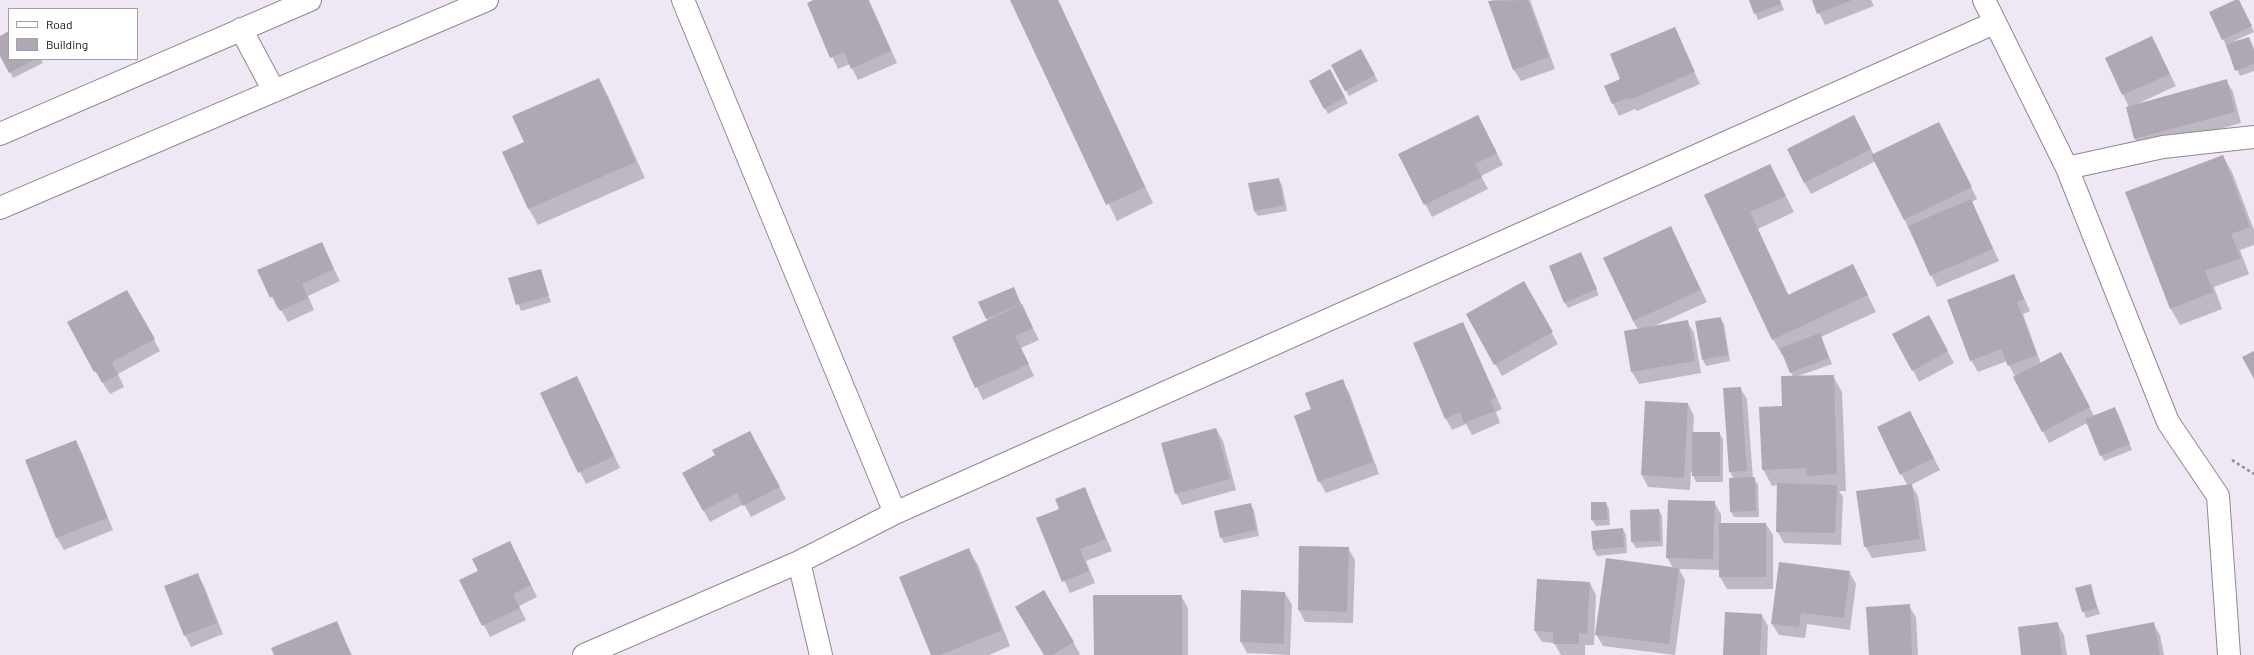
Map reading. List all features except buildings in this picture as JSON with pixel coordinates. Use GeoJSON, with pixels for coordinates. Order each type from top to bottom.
{"type":"FeatureCollection","features":[{"type":"Feature","properties":{"kind":"street"},"geometry":{"type":"LineString","coordinates":[[0,134],[310,0]]}},
{"type":"Feature","properties":{"kind":"street"},"geometry":{"type":"LineString","coordinates":[[0,208],[486,0]]}},
{"type":"Feature","properties":{"kind":"street"},"geometry":{"type":"LineString","coordinates":[[683,0],[895,513]]}},
{"type":"Feature","properties":{"kind":"street"},"geometry":{"type":"LineString","coordinates":[[1984,0],[1994,23],[2067,168],[2168,422],[2218,496],[2229,655]]}},
{"type":"Feature","properties":{"kind":"street"},"geometry":{"type":"LineString","coordinates":[[584,655],[799,562],[895,513],[1994,23]]}},
{"type":"Feature","properties":{"kind":"street"},"geometry":{"type":"LineString","coordinates":[[241,29],[274,91]]}},
{"type":"Feature","properties":{"kind":"street"},"geometry":{"type":"LineString","coordinates":[[2067,168],[2163,147],[2254,137]]}},
{"type":"Feature","properties":{"kind":"street"},"geometry":{"type":"LineString","coordinates":[[799,562],[821,655]]}}]}
